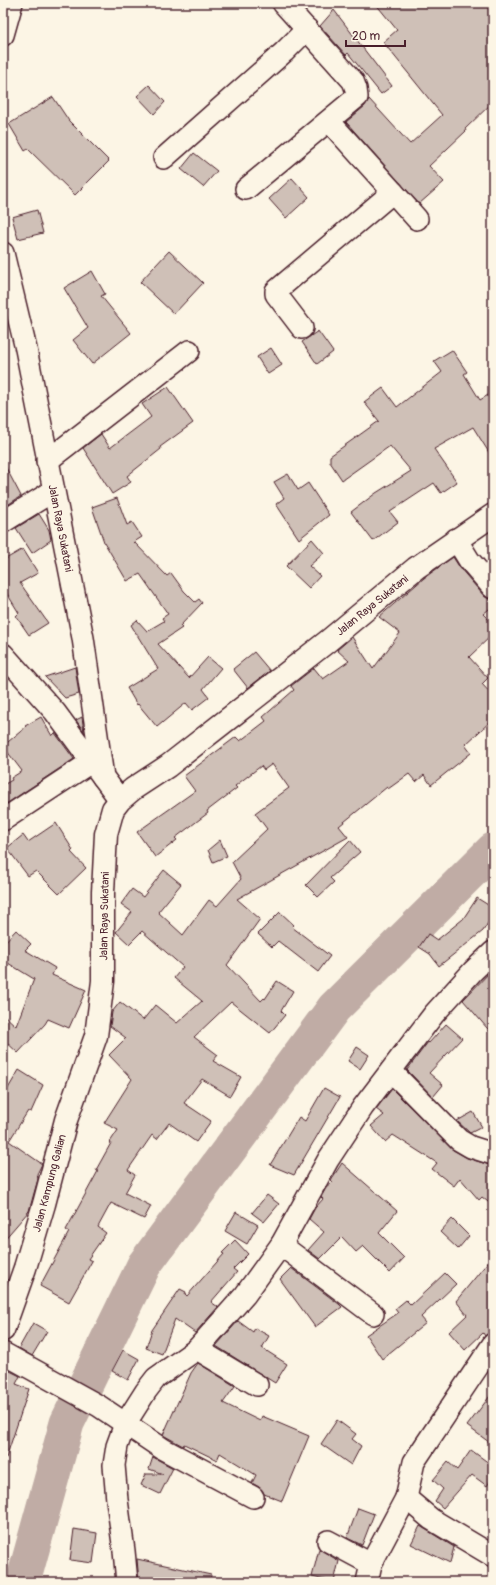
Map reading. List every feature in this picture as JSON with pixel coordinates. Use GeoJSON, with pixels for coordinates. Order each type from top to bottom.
{"type":"FeatureCollection","features":[{"type":"Feature","properties":{"kind":"main road","name":"Jalan Raya Sukatani"},"geometry":{"type":"LineString","coordinates":[[96,1036],[103,980],[103,892],[106,834],[113,809],[120,800],[168,766],[328,641],[416,568],[456,539],[493,515]]}},
{"type":"Feature","properties":{"kind":"main road","name":"Jalan Kampung Galian"},"geometry":{"type":"LineString","coordinates":[[3,1330],[8,1297],[44,1204],[66,1120],[96,1036]]}},
{"type":"Feature","properties":{"kind":"street"},"geometry":{"type":"LineString","coordinates":[[3,35],[12,3]]}},
{"type":"Feature","properties":{"kind":"street"},"geometry":{"type":"LineString","coordinates":[[246,189],[357,97],[353,81],[283,3]]}},
{"type":"Feature","properties":{"kind":"street"},"geometry":{"type":"LineString","coordinates":[[164,158],[284,52],[306,29]]}},
{"type":"Feature","properties":{"kind":"street"},"geometry":{"type":"LineString","coordinates":[[329,121],[417,219]]}},
{"type":"Feature","properties":{"kind":"street"},"geometry":{"type":"LineString","coordinates":[[302,328],[276,294],[276,291],[393,192]]}},
{"type":"Feature","properties":{"kind":"street","name":"Jalan Raya Sukatani"},"geometry":{"type":"LineString","coordinates":[[3,253],[26,349],[83,638],[97,770],[120,800]]}},
{"type":"Feature","properties":{"kind":"street"},"geometry":{"type":"LineString","coordinates":[[48,461],[189,351]]}},
{"type":"Feature","properties":{"kind":"street"},"geometry":{"type":"LineString","coordinates":[[3,522],[53,491]]}},
{"type":"Feature","properties":{"kind":"street"},"geometry":{"type":"LineString","coordinates":[[456,539],[469,560],[493,588]]}},
{"type":"Feature","properties":{"kind":"street"},"geometry":{"type":"LineString","coordinates":[[3,654],[55,712],[97,770],[3,820]]}},
{"type":"Feature","properties":{"kind":"street"},"geometry":{"type":"LineString","coordinates":[[127,1582],[114,1465],[117,1446],[125,1424],[156,1378],[197,1349],[245,1295],[281,1245],[328,1160],[363,1107],[438,1009],[493,952]]}},
{"type":"Feature","properties":{"kind":"street"},"geometry":{"type":"LineString","coordinates":[[391,1071],[458,1140],[471,1147],[493,1154]]}},
{"type":"Feature","properties":{"kind":"street"},"geometry":{"type":"LineString","coordinates":[[281,1245],[373,1314]]}},
{"type":"Feature","properties":{"kind":"street"},"geometry":{"type":"LineString","coordinates":[[328,1541],[369,1573],[406,1498],[414,1462],[493,1344]]}},
{"type":"Feature","properties":{"kind":"street"},"geometry":{"type":"LineString","coordinates":[[197,1349],[257,1385]]}},
{"type":"Feature","properties":{"kind":"street"},"geometry":{"type":"LineString","coordinates":[[3,1353],[99,1406],[163,1449],[252,1497]]}},
{"type":"Feature","properties":{"kind":"street"},"geometry":{"type":"LineString","coordinates":[[406,1498],[431,1519],[493,1556]]}},
{"type":"Feature","properties":{"kind":"building"},"geometry":{"type":"Polygon","coordinates":[[[375,3],[493,3],[493,102],[465,129],[466,131],[429,166],[444,182],[419,204],[346,122],[365,106],[369,99],[410,144],[442,115],[383,42],[397,30],[375,3]]]}},
{"type":"Feature","properties":{"kind":"building"},"geometry":{"type":"Polygon","coordinates":[[[334,10],[392,86],[381,94],[348,53],[346,55],[320,26],[334,10]]]}},
{"type":"Feature","properties":{"kind":"building"},"geometry":{"type":"Polygon","coordinates":[[[149,85],[165,102],[154,114],[137,96],[149,85]]]}},
{"type":"Feature","properties":{"kind":"building"},"geometry":{"type":"Polygon","coordinates":[[[53,97],[69,121],[109,161],[75,195],[28,149],[25,151],[9,124],[53,97]]]}},
{"type":"Feature","properties":{"kind":"building"},"geometry":{"type":"Polygon","coordinates":[[[194,153],[217,171],[203,187],[181,169],[194,153]]]}},
{"type":"Feature","properties":{"kind":"building"},"geometry":{"type":"Polygon","coordinates":[[[292,178],[309,197],[286,218],[269,199],[292,178]]]}},
{"type":"Feature","properties":{"kind":"building"},"geometry":{"type":"Polygon","coordinates":[[[37,210],[43,233],[18,239],[12,217],[37,210]]]}},
{"type":"Feature","properties":{"kind":"building"},"geometry":{"type":"Polygon","coordinates":[[[169,251],[203,283],[174,314],[140,282],[169,251]]]}},
{"type":"Feature","properties":{"kind":"building"},"geometry":{"type":"Polygon","coordinates":[[[92,271],[105,294],[101,296],[131,333],[92,364],[73,340],[88,328],[64,288],[92,271]]]}},
{"type":"Feature","properties":{"kind":"building"},"geometry":{"type":"Polygon","coordinates":[[[318,331],[333,352],[317,364],[302,342],[318,331]]]}},
{"type":"Feature","properties":{"kind":"building"},"geometry":{"type":"Polygon","coordinates":[[[271,348],[282,365],[268,374],[257,357],[271,348]]]}},
{"type":"Feature","properties":{"kind":"building"},"geometry":{"type":"Polygon","coordinates":[[[452,350],[467,372],[464,374],[480,400],[493,392],[493,459],[473,427],[434,449],[457,482],[441,493],[434,483],[390,512],[398,522],[373,541],[351,512],[376,493],[411,471],[390,446],[342,480],[330,462],[330,456],[379,421],[364,402],[383,388],[397,407],[442,372],[434,361],[452,350]]]}},
{"type":"Feature","properties":{"kind":"building"},"geometry":{"type":"Polygon","coordinates":[[[168,387],[193,423],[160,447],[161,449],[127,476],[131,482],[112,494],[83,448],[101,434],[110,448],[151,417],[142,404],[168,387]]]}},
{"type":"Feature","properties":{"kind":"building"},"geometry":{"type":"Polygon","coordinates":[[[3,462],[21,496],[3,508],[3,462]]]}},
{"type":"Feature","properties":{"kind":"building"},"geometry":{"type":"Polygon","coordinates":[[[288,474],[298,490],[308,483],[329,515],[299,539],[276,504],[284,498],[274,482],[288,474]]]}},
{"type":"Feature","properties":{"kind":"building"},"geometry":{"type":"Polygon","coordinates":[[[117,498],[127,525],[132,522],[142,537],[134,542],[167,576],[171,573],[184,591],[195,602],[199,599],[202,603],[180,626],[182,628],[158,644],[189,678],[208,657],[221,668],[203,689],[209,697],[192,710],[186,703],[157,727],[138,704],[137,705],[127,688],[158,669],[131,625],[137,620],[147,631],[164,621],[162,618],[168,614],[140,574],[127,581],[104,542],[92,507],[117,498]]]}},
{"type":"Feature","properties":{"kind":"building"},"geometry":{"type":"Polygon","coordinates":[[[39,514],[49,530],[51,540],[32,553],[16,528],[39,514]]]}},
{"type":"Feature","properties":{"kind":"building"},"geometry":{"type":"Polygon","coordinates":[[[312,539],[324,553],[309,566],[320,576],[309,588],[286,566],[312,539]]]}},
{"type":"Feature","properties":{"kind":"building"},"geometry":{"type":"Polygon","coordinates":[[[23,549],[38,573],[20,583],[48,623],[29,635],[16,616],[19,613],[6,592],[3,594],[3,558],[4,560],[23,549]]]}},
{"type":"Feature","properties":{"kind":"building"},"geometry":{"type":"Polygon","coordinates":[[[453,557],[460,568],[484,596],[493,600],[493,606],[483,614],[493,624],[493,634],[469,657],[488,678],[482,684],[493,696],[493,719],[465,745],[471,753],[431,785],[424,775],[416,782],[409,774],[388,789],[387,787],[339,826],[348,837],[237,899],[260,919],[227,965],[261,1001],[264,998],[265,999],[277,981],[293,991],[281,1011],[285,1015],[270,1033],[231,1002],[194,1037],[218,1055],[213,1061],[241,1077],[230,1096],[202,1079],[184,1103],[211,1121],[196,1142],[169,1123],[157,1139],[152,1135],[128,1170],[135,1175],[125,1193],[151,1206],[144,1219],[111,1203],[98,1227],[106,1233],[88,1259],[92,1261],[69,1302],[40,1286],[69,1232],[66,1230],[98,1171],[96,1170],[111,1143],[110,1142],[118,1130],[104,1123],[132,1079],[109,1055],[126,1038],[110,1026],[112,1012],[120,1002],[143,1020],[155,1005],[177,1023],[202,1001],[174,978],[183,967],[142,931],[129,944],[116,932],[132,912],[121,904],[132,889],[143,897],[164,870],[181,884],[158,912],[183,935],[209,900],[217,906],[241,879],[232,862],[267,829],[255,813],[289,788],[272,764],[264,770],[261,766],[235,786],[237,788],[207,811],[208,813],[175,838],[177,840],[155,857],[137,832],[195,791],[184,776],[236,737],[240,741],[266,721],[263,717],[294,690],[291,686],[314,668],[323,679],[349,661],[337,650],[352,637],[373,669],[400,633],[379,617],[424,578],[453,557]]]}},
{"type":"Feature","properties":{"kind":"building"},"geometry":{"type":"Polygon","coordinates":[[[254,652],[270,671],[248,688],[233,669],[254,652]]]}},
{"type":"Feature","properties":{"kind":"building"},"geometry":{"type":"Polygon","coordinates":[[[75,667],[79,694],[65,698],[45,677],[75,667]]]}},
{"type":"Feature","properties":{"kind":"building"},"geometry":{"type":"Polygon","coordinates":[[[41,717],[52,736],[55,733],[74,759],[3,806],[3,785],[12,780],[11,778],[22,771],[3,746],[26,727],[25,726],[41,717]]]}},
{"type":"Feature","properties":{"kind":"building"},"geometry":{"type":"Polygon","coordinates":[[[82,717],[84,732],[76,720],[82,717]]]}},
{"type":"Feature","properties":{"kind":"building"},"geometry":{"type":"Polygon","coordinates":[[[56,823],[73,850],[71,852],[86,868],[59,894],[36,871],[28,876],[7,848],[23,835],[28,842],[56,823]]]}},
{"type":"Feature","properties":{"kind":"building"},"geometry":{"type":"Polygon","coordinates":[[[220,840],[227,856],[213,862],[208,850],[220,840]]]}},
{"type":"Feature","properties":{"kind":"building"},"geometry":{"type":"Polygon","coordinates":[[[350,840],[360,852],[330,878],[334,882],[318,897],[306,885],[350,840]]]}},
{"type":"Feature","properties":{"kind":"building"},"geometry":{"type":"Polygon","coordinates":[[[477,898],[493,908],[493,915],[483,931],[439,966],[430,954],[419,947],[428,934],[437,940],[463,919],[477,898]]]}},
{"type":"Feature","properties":{"kind":"building"},"geometry":{"type":"Polygon","coordinates":[[[280,912],[294,925],[292,927],[330,956],[318,972],[278,941],[272,947],[258,934],[280,912]]]}},
{"type":"Feature","properties":{"kind":"building"},"geometry":{"type":"Polygon","coordinates":[[[16,930],[31,944],[25,950],[55,968],[52,975],[86,990],[69,1028],[48,1019],[18,1053],[3,1039],[3,1014],[16,1026],[34,979],[3,960],[3,944],[16,930]]]}},
{"type":"Feature","properties":{"kind":"building"},"geometry":{"type":"Polygon","coordinates":[[[493,969],[493,1035],[463,1000],[493,969]]]}},
{"type":"Feature","properties":{"kind":"building"},"geometry":{"type":"Polygon","coordinates":[[[446,1024],[462,1038],[429,1073],[443,1085],[433,1097],[407,1070],[428,1042],[429,1043],[446,1024]]]}},
{"type":"Feature","properties":{"kind":"building"},"geometry":{"type":"Polygon","coordinates":[[[357,1047],[369,1055],[360,1069],[348,1061],[357,1047]]]}},
{"type":"Feature","properties":{"kind":"building"},"geometry":{"type":"Polygon","coordinates":[[[19,1070],[43,1085],[31,1112],[28,1111],[9,1141],[42,1164],[37,1174],[38,1179],[29,1211],[3,1241],[3,1097],[19,1070]]]}},
{"type":"Feature","properties":{"kind":"building"},"geometry":{"type":"Polygon","coordinates":[[[324,1088],[340,1097],[294,1175],[270,1165],[299,1117],[305,1121],[324,1088]]]}},
{"type":"Feature","properties":{"kind":"building"},"geometry":{"type":"Polygon","coordinates":[[[392,1089],[453,1150],[467,1158],[493,1166],[493,1206],[482,1197],[479,1200],[460,1178],[454,1186],[432,1169],[437,1163],[393,1135],[385,1142],[371,1126],[384,1115],[376,1109],[392,1089]]]}},
{"type":"Feature","properties":{"kind":"building"},"geometry":{"type":"Polygon","coordinates":[[[473,1112],[482,1127],[470,1133],[457,1121],[473,1112]]]}},
{"type":"Feature","properties":{"kind":"building"},"geometry":{"type":"Polygon","coordinates":[[[342,1163],[397,1211],[379,1233],[404,1258],[390,1273],[363,1246],[356,1252],[342,1237],[320,1259],[308,1250],[324,1232],[309,1219],[315,1208],[323,1199],[321,1197],[326,1188],[333,1182],[331,1180],[342,1163]]]}},
{"type":"Feature","properties":{"kind":"building"},"geometry":{"type":"Polygon","coordinates":[[[267,1195],[279,1204],[264,1222],[252,1213],[267,1195]]]}},
{"type":"Feature","properties":{"kind":"building"},"geometry":{"type":"Polygon","coordinates":[[[236,1212],[258,1225],[247,1244],[225,1231],[236,1212]]]}},
{"type":"Feature","properties":{"kind":"building"},"geometry":{"type":"Polygon","coordinates":[[[452,1219],[469,1236],[458,1249],[440,1232],[452,1219]]]}},
{"type":"Feature","properties":{"kind":"building"},"geometry":{"type":"Polygon","coordinates":[[[235,1240],[248,1254],[233,1269],[237,1272],[211,1302],[218,1307],[195,1333],[175,1319],[162,1354],[146,1348],[152,1330],[180,1289],[186,1292],[185,1294],[187,1296],[224,1254],[222,1253],[235,1240]]]}},
{"type":"Feature","properties":{"kind":"building"},"geometry":{"type":"Polygon","coordinates":[[[493,1256],[493,1332],[485,1336],[483,1333],[465,1350],[449,1332],[467,1315],[456,1301],[493,1256]]]}},
{"type":"Feature","properties":{"kind":"building"},"geometry":{"type":"Polygon","coordinates":[[[291,1268],[342,1307],[315,1327],[280,1279],[291,1268]]]}},
{"type":"Feature","properties":{"kind":"building"},"geometry":{"type":"Polygon","coordinates":[[[445,1273],[456,1284],[421,1317],[426,1323],[382,1359],[366,1335],[398,1313],[395,1309],[406,1300],[411,1305],[445,1273]]]}},
{"type":"Feature","properties":{"kind":"building"},"geometry":{"type":"Polygon","coordinates":[[[238,1321],[253,1332],[255,1328],[269,1336],[262,1348],[287,1364],[275,1383],[216,1346],[238,1321]]]}},
{"type":"Feature","properties":{"kind":"building"},"geometry":{"type":"Polygon","coordinates":[[[33,1323],[47,1331],[32,1356],[19,1348],[33,1323]]]}},
{"type":"Feature","properties":{"kind":"building"},"geometry":{"type":"Polygon","coordinates":[[[123,1350],[139,1359],[128,1380],[112,1371],[123,1350]]]}},
{"type":"Feature","properties":{"kind":"building"},"geometry":{"type":"Polygon","coordinates":[[[198,1363],[235,1386],[223,1403],[260,1421],[262,1416],[309,1436],[282,1501],[264,1494],[259,1487],[252,1483],[256,1475],[220,1453],[217,1460],[184,1444],[183,1446],[163,1435],[191,1373],[198,1363]]]}},
{"type":"Feature","properties":{"kind":"building"},"geometry":{"type":"Polygon","coordinates":[[[8,1370],[20,1376],[16,1384],[29,1389],[6,1458],[3,1458],[3,1379],[5,1380],[8,1370]]]}},
{"type":"Feature","properties":{"kind":"building"},"geometry":{"type":"Polygon","coordinates":[[[493,1392],[493,1445],[467,1426],[493,1392]]]}},
{"type":"Feature","properties":{"kind":"building"},"geometry":{"type":"Polygon","coordinates":[[[337,1420],[356,1434],[352,1439],[361,1446],[351,1465],[321,1444],[337,1420]]]}},
{"type":"Feature","properties":{"kind":"building"},"geometry":{"type":"Polygon","coordinates":[[[471,1450],[493,1466],[493,1477],[487,1486],[472,1475],[443,1508],[435,1501],[443,1489],[433,1480],[448,1462],[457,1470],[471,1450]]]}},
{"type":"Feature","properties":{"kind":"building"},"geometry":{"type":"Polygon","coordinates":[[[153,1457],[173,1468],[160,1494],[141,1485],[146,1474],[163,1474],[149,1469],[153,1457]]]}},
{"type":"Feature","properties":{"kind":"building"},"geometry":{"type":"Polygon","coordinates":[[[358,1508],[374,1514],[362,1545],[347,1538],[358,1508]]]}},
{"type":"Feature","properties":{"kind":"building"},"geometry":{"type":"Polygon","coordinates":[[[420,1526],[454,1547],[450,1563],[411,1544],[420,1526]]]}},
{"type":"Feature","properties":{"kind":"building"},"geometry":{"type":"Polygon","coordinates":[[[74,1529],[97,1533],[93,1563],[70,1560],[74,1529]]]}},
{"type":"Feature","properties":{"kind":"building"},"geometry":{"type":"Polygon","coordinates":[[[319,1549],[339,1561],[334,1582],[312,1577],[319,1549]]]}},
{"type":"Feature","properties":{"kind":"building"},"geometry":{"type":"Polygon","coordinates":[[[137,1559],[211,1575],[210,1582],[139,1582],[137,1559]]]}},
{"type":"Feature","properties":{"kind":"waterway"},"geometry":{"type":"LineString","coordinates":[[23,1582],[67,1423],[144,1265],[334,1008],[493,850]]}}]}
